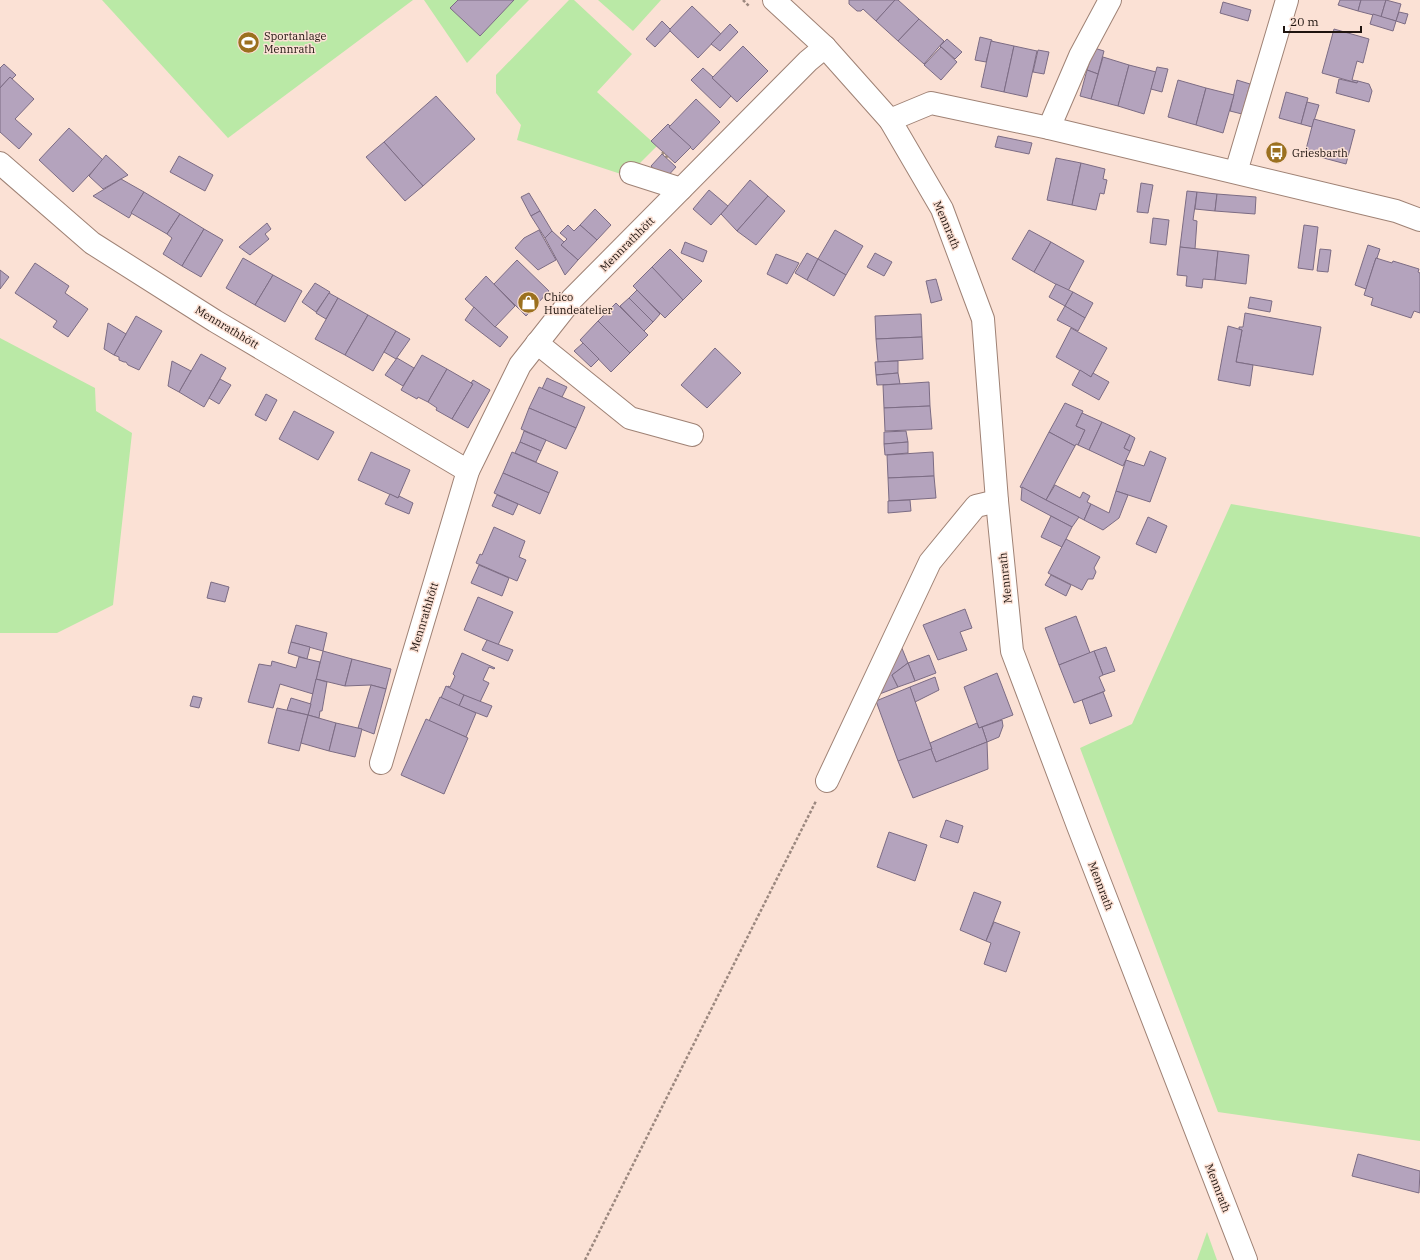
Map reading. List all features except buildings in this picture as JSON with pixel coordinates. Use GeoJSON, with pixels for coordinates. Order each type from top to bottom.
{"type":"FeatureCollection","features":[{"type":"Feature","properties":{"kind":"street"},"geometry":{"type":"LineString","coordinates":[[1049,128],[1080,56],[1110,0]]}},
{"type":"Feature","properties":{"kind":"street"},"geometry":{"type":"LineString","coordinates":[[1236,172],[1287,0]]}},
{"type":"Feature","properties":{"kind":"street","name":"Mennrath"},"geometry":{"type":"LineString","coordinates":[[776,1],[825,47],[890,120],[942,209],[983,319],[996,501],[1012,650],[1078,826],[1246,1260]]}},
{"type":"Feature","properties":{"kind":"street","name":"Mennrathhött"},"geometry":{"type":"LineString","coordinates":[[381,763],[468,472],[520,365],[572,299],[808,62],[825,47]]}},
{"type":"Feature","properties":{"kind":"street"},"geometry":{"type":"LineString","coordinates":[[890,120],[931,103],[1049,128],[1236,172],[1396,211],[1420,220]]}},
{"type":"Feature","properties":{"kind":"street","name":"Mennrathhött"},"geometry":{"type":"LineString","coordinates":[[0,163],[92,243],[216,321],[468,472]]}},
{"type":"Feature","properties":{"kind":"street"},"geometry":{"type":"LineString","coordinates":[[631,173],[681,189]]}},
{"type":"Feature","properties":{"kind":"street"},"geometry":{"type":"LineString","coordinates":[[537,343],[630,418],[692,435]]}},
{"type":"Feature","properties":{"kind":"street"},"geometry":{"type":"LineString","coordinates":[[827,781],[930,562],[976,506],[996,501]]}},
{"type":"Feature","properties":{"kind":"path"},"geometry":{"type":"LineString","coordinates":[[586,1260],[827,781]]}},
{"type":"Feature","properties":{"kind":"green space","name":"Sportanlage Mennrath"},"geometry":{"type":"Polygon","coordinates":[[[102,0],[413,0],[228,138],[102,0]]]}},
{"type":"Feature","properties":{"kind":"green space"},"geometry":{"type":"Polygon","coordinates":[[[424,0],[529,0],[467,63],[424,0]]]}},
{"type":"Feature","properties":{"kind":"green space"},"geometry":{"type":"Polygon","coordinates":[[[569,0],[574,0],[632,54],[597,92],[657,146],[627,176],[517,140],[521,125],[496,93],[496,75],[569,0]]]}},
{"type":"Feature","properties":{"kind":"green space"},"geometry":{"type":"Polygon","coordinates":[[[598,0],[661,0],[633,31],[598,0]]]}},
{"type":"Feature","properties":{"kind":"green space"},"geometry":{"type":"Polygon","coordinates":[[[0,338],[95,388],[96,411],[132,433],[113,605],[57,633],[0,633],[0,338]]]}},
{"type":"Feature","properties":{"kind":"green space"},"geometry":{"type":"Polygon","coordinates":[[[1231,504],[1420,537],[1420,1141],[1218,1112],[1080,748],[1132,724],[1231,504]]]}},
{"type":"Feature","properties":{"kind":"green space"},"geometry":{"type":"Polygon","coordinates":[[[1207,1232],[1217,1260],[1197,1260],[1207,1232]]]}},
{"type":"Feature","properties":{"kind":"place","name":"Sportanlage Mennrath"},"geometry":{"type":"Point","coordinates":[248,42]}},
{"type":"Feature","properties":{"kind":"place","name":"Griesbarth"},"geometry":{"type":"Point","coordinates":[1276,153]}},
{"type":"Feature","properties":{"kind":"place","name":"Chico Hundeatelier"},"geometry":{"type":"Point","coordinates":[528,303]}}]}
